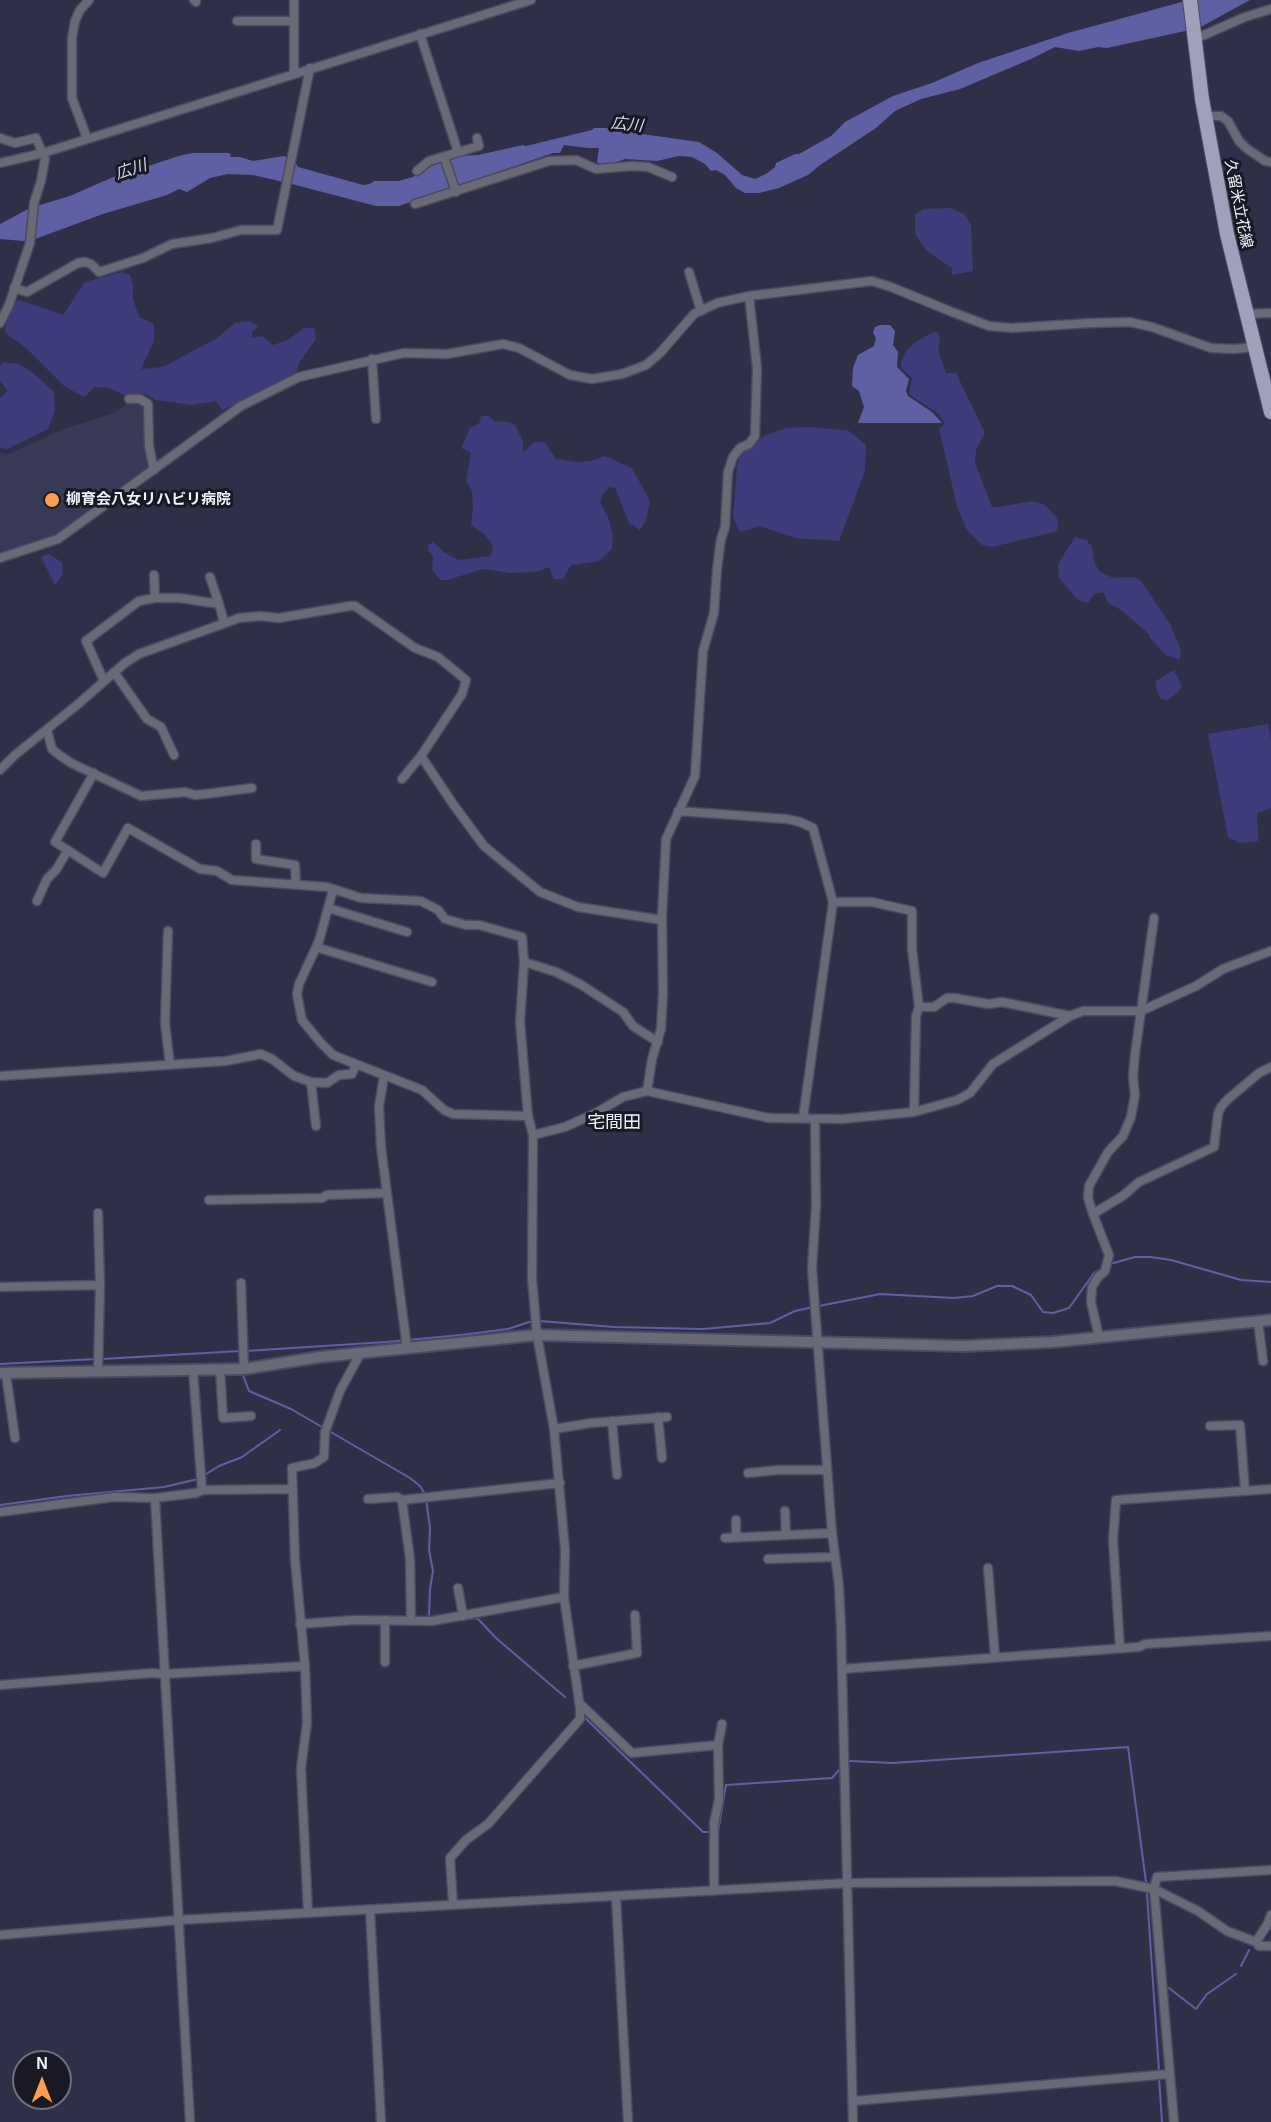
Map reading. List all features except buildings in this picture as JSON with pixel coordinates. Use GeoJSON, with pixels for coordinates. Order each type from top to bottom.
{"type":"FeatureCollection","features":[{"type":"Feature","properties":{"kind":"main road","name":"久留米立花線"},"geometry":{"type":"LineString","coordinates":[[1190,0],[1205,116],[1227,234],[1271,412]]}},
{"type":"Feature","properties":{"kind":"street"},"geometry":{"type":"LineString","coordinates":[[87,138],[72,98],[72,38],[75,21],[80,10],[89,0]]}},
{"type":"Feature","properties":{"kind":"street"},"geometry":{"type":"LineString","coordinates":[[294,0],[294,73]]}},
{"type":"Feature","properties":{"kind":"street"},"geometry":{"type":"LineString","coordinates":[[0,164],[43,153],[531,0]]}},
{"type":"Feature","properties":{"kind":"street"},"geometry":{"type":"LineString","coordinates":[[1195,36],[1271,9]]}},
{"type":"Feature","properties":{"kind":"street"},"geometry":{"type":"LineString","coordinates":[[237,21],[294,21]]}},
{"type":"Feature","properties":{"kind":"street"},"geometry":{"type":"LineString","coordinates":[[420,34],[458,152]]}},
{"type":"Feature","properties":{"kind":"street"},"geometry":{"type":"LineString","coordinates":[[14,288],[27,292],[78,263],[91,264],[99,272],[143,258],[172,244],[212,238],[241,230],[277,230],[310,68]]}},
{"type":"Feature","properties":{"kind":"street"},"geometry":{"type":"LineString","coordinates":[[1205,116],[1215,114],[1221,116],[1228,121],[1239,141],[1246,148],[1265,161],[1271,162]]}},
{"type":"Feature","properties":{"kind":"street"},"geometry":{"type":"LineString","coordinates":[[0,138],[15,143],[36,138],[45,159],[34,203],[30,243],[9,306],[0,323]]}},
{"type":"Feature","properties":{"kind":"street"},"geometry":{"type":"LineString","coordinates":[[417,171],[429,161],[479,146],[477,138]]}},
{"type":"Feature","properties":{"kind":"street"},"geometry":{"type":"LineString","coordinates":[[444,157],[456,192]]}},
{"type":"Feature","properties":{"kind":"street"},"geometry":{"type":"LineString","coordinates":[[415,204],[549,161],[576,160],[596,169],[633,166],[648,168],[672,177]]}},
{"type":"Feature","properties":{"kind":"street"},"geometry":{"type":"LineString","coordinates":[[689,272],[701,311]]}},
{"type":"Feature","properties":{"kind":"street"},"geometry":{"type":"LineString","coordinates":[[0,558],[58,539],[241,406],[300,376],[404,353],[447,354],[502,344],[519,348],[570,375],[592,379],[622,374],[646,365],[660,353],[694,314],[717,303],[749,296],[872,281],[989,326],[1012,328],[1091,322],[1130,322],[1152,327],[1211,348],[1254,347]]}},
{"type":"Feature","properties":{"kind":"street"},"geometry":{"type":"LineString","coordinates":[[646,1092],[652,1059],[658,1042],[663,993],[662,920],[666,839],[695,776],[703,651],[714,613],[717,569],[725,527],[728,472],[733,457],[755,436],[757,368],[749,296]]}},
{"type":"Feature","properties":{"kind":"street"},"geometry":{"type":"LineString","coordinates":[[1246,314],[1271,313]]}},
{"type":"Feature","properties":{"kind":"street"},"geometry":{"type":"LineString","coordinates":[[372,359],[376,419]]}},
{"type":"Feature","properties":{"kind":"street"},"geometry":{"type":"LineString","coordinates":[[129,399],[140,399],[148,404],[149,446],[154,470]]}},
{"type":"Feature","properties":{"kind":"street"},"geometry":{"type":"LineString","coordinates":[[154,575],[155,598]]}},
{"type":"Feature","properties":{"kind":"street"},"geometry":{"type":"LineString","coordinates":[[210,577],[225,622]]}},
{"type":"Feature","properties":{"kind":"street"},"geometry":{"type":"LineString","coordinates":[[336,597],[336,608]]}},
{"type":"Feature","properties":{"kind":"street"},"geometry":{"type":"LineString","coordinates":[[104,681],[86,640],[139,601],[155,598],[180,598],[219,604]]}},
{"type":"Feature","properties":{"kind":"street"},"geometry":{"type":"LineString","coordinates":[[0,770],[114,672],[139,654],[225,622],[260,616],[279,618],[355,606],[415,648],[438,657],[466,680],[462,694],[421,756],[402,779]]}},
{"type":"Feature","properties":{"kind":"street"},"geometry":{"type":"LineString","coordinates":[[114,672],[147,719],[161,727],[174,755]]}},
{"type":"Feature","properties":{"kind":"street"},"geometry":{"type":"LineString","coordinates":[[47,730],[52,749],[71,763],[141,796],[185,792],[195,795],[252,788]]}},
{"type":"Feature","properties":{"kind":"street"},"geometry":{"type":"LineString","coordinates":[[421,756],[484,846],[540,892],[578,907],[662,920]]}},
{"type":"Feature","properties":{"kind":"street"},"geometry":{"type":"LineString","coordinates":[[94,773],[55,842],[103,873],[128,828],[200,869],[217,872],[232,880],[327,887],[361,898],[421,901],[438,910],[445,919],[466,926],[479,926],[522,937],[524,962],[520,1022],[528,1116],[533,1135],[532,1279],[537,1331],[554,1429],[560,1483],[565,1550],[564,1597],[579,1703],[579,1719],[488,1824],[455,1850],[450,1858],[453,1905]]}},
{"type":"Feature","properties":{"kind":"street"},"geometry":{"type":"LineString","coordinates":[[678,812],[787,819],[813,828],[833,902],[803,1118]]}},
{"type":"Feature","properties":{"kind":"street"},"geometry":{"type":"LineString","coordinates":[[256,844],[256,859],[295,865],[296,884]]}},
{"type":"Feature","properties":{"kind":"street"},"geometry":{"type":"LineString","coordinates":[[37,901],[47,879],[56,870],[68,850]]}},
{"type":"Feature","properties":{"kind":"street"},"geometry":{"type":"LineString","coordinates":[[333,890],[319,941],[299,984],[297,994],[302,1020],[320,1042],[333,1055],[422,1090],[444,1110],[453,1114],[528,1116]]}},
{"type":"Feature","properties":{"kind":"street"},"geometry":{"type":"LineString","coordinates":[[833,902],[872,902],[912,911],[912,949],[919,1007],[916,1016],[914,1112]]}},
{"type":"Feature","properties":{"kind":"street"},"geometry":{"type":"LineString","coordinates":[[328,908],[407,932]]}},
{"type":"Feature","properties":{"kind":"street"},"geometry":{"type":"LineString","coordinates":[[1100,1337],[1091,1302],[1092,1287],[1105,1271],[1109,1255],[1088,1198],[1089,1186],[1108,1152],[1123,1136],[1131,1117],[1135,1095],[1133,1077],[1154,918]]}},
{"type":"Feature","properties":{"kind":"street"},"geometry":{"type":"LineString","coordinates":[[168,931],[165,1012],[170,1065]]}},
{"type":"Feature","properties":{"kind":"street"},"geometry":{"type":"LineString","coordinates":[[322,949],[432,982]]}},
{"type":"Feature","properties":{"kind":"street"},"geometry":{"type":"LineString","coordinates":[[533,1135],[565,1127],[596,1113],[623,1097],[646,1092],[769,1118],[842,1119],[914,1112],[957,1100],[970,1093],[993,1064],[1070,1016],[1083,1011],[1157,1009],[1223,969],[1271,951]]}},
{"type":"Feature","properties":{"kind":"street"},"geometry":{"type":"LineString","coordinates":[[524,962],[556,972],[580,984],[623,1012],[633,1026],[658,1042]]}},
{"type":"Feature","properties":{"kind":"street"},"geometry":{"type":"LineString","coordinates":[[919,1007],[934,1007],[947,998],[954,998],[989,1004],[1002,1002],[1070,1016]]}},
{"type":"Feature","properties":{"kind":"street"},"geometry":{"type":"LineString","coordinates":[[0,1076],[170,1065],[261,1054],[272,1059],[294,1076],[311,1082],[327,1083],[339,1076],[352,1074],[356,1065]]}},
{"type":"Feature","properties":{"kind":"street"},"geometry":{"type":"LineString","coordinates":[[1093,1214],[1124,1195],[1139,1182],[1214,1147],[1221,1107],[1259,1073],[1271,1067]]}},
{"type":"Feature","properties":{"kind":"street"},"geometry":{"type":"LineString","coordinates":[[384,1076],[379,1107],[381,1146],[407,1348]]}},
{"type":"Feature","properties":{"kind":"street"},"geometry":{"type":"LineString","coordinates":[[311,1082],[316,1126]]}},
{"type":"Feature","properties":{"kind":"street"},"geometry":{"type":"LineString","coordinates":[[815,1119],[816,1206],[812,1268],[819,1342],[826,1470],[839,1586],[853,2122]]}},
{"type":"Feature","properties":{"kind":"street"},"geometry":{"type":"LineString","coordinates":[[209,1200],[322,1198],[327,1195],[387,1193]]}},
{"type":"Feature","properties":{"kind":"street"},"geometry":{"type":"LineString","coordinates":[[98,1213],[100,1285],[98,1372]]}},
{"type":"Feature","properties":{"kind":"street"},"geometry":{"type":"LineString","coordinates":[[241,1283],[244,1369]]}},
{"type":"Feature","properties":{"kind":"street"},"geometry":{"type":"LineString","coordinates":[[0,1287],[100,1285]]}},
{"type":"Feature","properties":{"kind":"street"},"geometry":{"type":"LineString","coordinates":[[15,1438],[3,1374],[244,1369],[320,1357],[537,1331],[964,1346],[1053,1342],[1271,1320]]}},
{"type":"Feature","properties":{"kind":"street"},"geometry":{"type":"LineString","coordinates":[[1258,1321],[1263,1361]]}},
{"type":"Feature","properties":{"kind":"street"},"geometry":{"type":"LineString","coordinates":[[308,1913],[301,1768],[307,1724],[305,1666],[300,1624],[292,1468],[315,1463],[324,1457],[325,1432],[340,1391],[360,1354]]}},
{"type":"Feature","properties":{"kind":"street"},"geometry":{"type":"LineString","coordinates":[[220,1369],[223,1418],[252,1416]]}},
{"type":"Feature","properties":{"kind":"street"},"geometry":{"type":"LineString","coordinates":[[193,1370],[202,1490]]}},
{"type":"Feature","properties":{"kind":"street"},"geometry":{"type":"LineString","coordinates":[[554,1429],[663,1417],[665,1452]]}},
{"type":"Feature","properties":{"kind":"street"},"geometry":{"type":"LineString","coordinates":[[612,1421],[618,1475]]}},
{"type":"Feature","properties":{"kind":"street"},"geometry":{"type":"LineString","coordinates":[[1210,1426],[1240,1425],[1245,1491]]}},
{"type":"Feature","properties":{"kind":"street"},"geometry":{"type":"LineString","coordinates":[[748,1473],[779,1470],[826,1470]]}},
{"type":"Feature","properties":{"kind":"street"},"geometry":{"type":"LineString","coordinates":[[368,1499],[397,1497],[402,1500],[560,1483]]}},
{"type":"Feature","properties":{"kind":"street"},"geometry":{"type":"LineString","coordinates":[[0,1512],[114,1497],[155,1498],[196,1493],[202,1490],[292,1489]]}},
{"type":"Feature","properties":{"kind":"street"},"geometry":{"type":"LineString","coordinates":[[1120,1648],[1113,1540],[1116,1500],[1271,1489]]}},
{"type":"Feature","properties":{"kind":"street"},"geometry":{"type":"LineString","coordinates":[[155,1498],[190,2122]]}},
{"type":"Feature","properties":{"kind":"street"},"geometry":{"type":"LineString","coordinates":[[402,1500],[410,1559],[411,1620]]}},
{"type":"Feature","properties":{"kind":"street"},"geometry":{"type":"LineString","coordinates":[[785,1511],[786,1535]]}},
{"type":"Feature","properties":{"kind":"street"},"geometry":{"type":"LineString","coordinates":[[736,1520],[736,1537]]}},
{"type":"Feature","properties":{"kind":"street"},"geometry":{"type":"LineString","coordinates":[[726,1538],[832,1533]]}},
{"type":"Feature","properties":{"kind":"street"},"geometry":{"type":"LineString","coordinates":[[768,1559],[835,1557]]}},
{"type":"Feature","properties":{"kind":"street"},"geometry":{"type":"LineString","coordinates":[[988,1568],[995,1657]]}},
{"type":"Feature","properties":{"kind":"street"},"geometry":{"type":"LineString","coordinates":[[458,1588],[463,1616]]}},
{"type":"Feature","properties":{"kind":"street"},"geometry":{"type":"LineString","coordinates":[[300,1624],[385,1620],[432,1621],[564,1597]]}},
{"type":"Feature","properties":{"kind":"street"},"geometry":{"type":"LineString","coordinates":[[573,1666],[637,1653],[635,1615]]}},
{"type":"Feature","properties":{"kind":"street"},"geometry":{"type":"LineString","coordinates":[[385,1620],[385,1662]]}},
{"type":"Feature","properties":{"kind":"street"},"geometry":{"type":"LineString","coordinates":[[842,1669],[1271,1636]]}},
{"type":"Feature","properties":{"kind":"street"},"geometry":{"type":"LineString","coordinates":[[0,1685],[152,1673],[305,1666]]}},
{"type":"Feature","properties":{"kind":"street"},"geometry":{"type":"LineString","coordinates":[[579,1703],[632,1753],[718,1745]]}},
{"type":"Feature","properties":{"kind":"street"},"geometry":{"type":"LineString","coordinates":[[714,1891],[714,1823],[719,1799],[718,1745],[722,1724]]}},
{"type":"Feature","properties":{"kind":"street"},"geometry":{"type":"LineString","coordinates":[[1174,2122],[1154,1889],[1157,1877],[1271,1869]]}},
{"type":"Feature","properties":{"kind":"street"},"geometry":{"type":"LineString","coordinates":[[0,1935],[179,1920],[848,1883],[1115,1881],[1154,1889],[1198,1911],[1227,1931],[1256,1942],[1259,1946],[1271,1946]]}},
{"type":"Feature","properties":{"kind":"street"},"geometry":{"type":"LineString","coordinates":[[616,1897],[628,2122]]}},
{"type":"Feature","properties":{"kind":"street"},"geometry":{"type":"LineString","coordinates":[[370,1910],[381,2122]]}},
{"type":"Feature","properties":{"kind":"street"},"geometry":{"type":"LineString","coordinates":[[1256,1942],[1271,1915]]}},
{"type":"Feature","properties":{"kind":"street"},"geometry":{"type":"LineString","coordinates":[[853,2101],[1170,2074]]}},
{"type":"Feature","properties":{"kind":"shaded area"},"geometry":{"type":"Polygon","coordinates":[[[1189,0],[1250,0],[1199,28],[1107,48],[1098,47],[1079,51],[1055,47],[960,89],[921,99],[895,111],[876,128],[808,175],[779,188],[759,193],[745,193],[736,188],[725,175],[716,170],[711,171],[705,164],[692,157],[679,156],[657,161],[625,159],[600,164],[597,162],[599,148],[564,145],[560,153],[553,153],[399,206],[376,206],[253,175],[228,174],[210,178],[187,192],[179,189],[35,239],[24,241],[0,239],[0,224],[30,208],[70,196],[111,178],[194,153],[229,153],[230,157],[253,161],[284,156],[294,161],[298,167],[363,185],[374,181],[398,181],[413,177],[431,166],[460,156],[526,146],[594,128],[615,128],[699,142],[717,153],[742,175],[755,179],[766,174],[775,167],[776,163],[799,154],[831,136],[845,122],[893,96],[932,83],[978,63],[1068,33],[1189,0]]]}},
{"type":"Feature","properties":{"kind":"shaded area"},"geometry":{"type":"Polygon","coordinates":[[[951,208],[964,214],[971,225],[973,271],[952,275],[952,268],[927,251],[915,234],[915,214],[924,209],[951,208]]]}},
{"type":"Feature","properties":{"kind":"shaded area"},"geometry":{"type":"Polygon","coordinates":[[[122,272],[130,275],[133,299],[139,317],[154,324],[154,341],[141,369],[163,367],[216,339],[235,323],[250,321],[259,326],[252,332],[252,338],[262,336],[273,345],[288,340],[304,328],[314,328],[316,339],[299,363],[296,375],[222,410],[216,401],[192,405],[155,400],[146,394],[124,395],[109,388],[94,387],[84,397],[64,386],[5,330],[11,306],[19,300],[63,315],[85,282],[122,272]]]}},
{"type":"Feature","properties":{"kind":"shaded area"},"geometry":{"type":"Polygon","coordinates":[[[890,325],[895,331],[893,345],[898,352],[897,367],[909,379],[906,391],[908,396],[932,412],[942,423],[858,423],[864,407],[859,391],[852,386],[853,368],[858,355],[874,346],[876,338],[873,333],[875,327],[890,325]]]}},
{"type":"Feature","properties":{"kind":"shaded area"},"geometry":{"type":"Polygon","coordinates":[[[938,332],[940,340],[938,350],[946,373],[956,373],[985,433],[976,450],[975,462],[992,507],[1032,501],[1045,505],[1057,518],[1058,531],[992,547],[982,545],[967,530],[957,506],[939,428],[945,424],[939,414],[910,395],[912,378],[901,368],[906,351],[917,341],[931,333],[938,332]]]}},
{"type":"Feature","properties":{"kind":"shaded area"},"geometry":{"type":"Polygon","coordinates":[[[3,362],[19,364],[32,372],[54,392],[55,410],[48,429],[7,449],[0,448],[0,398],[8,391],[0,381],[0,366],[3,362]]]}},
{"type":"Feature","properties":{"kind":"shaded area","name":"柳育会八女リハビリ病院"},"geometry":{"type":"Polygon","coordinates":[[[131,401],[137,401],[146,407],[145,444],[148,468],[62,532],[0,553],[0,453],[9,454],[61,430],[114,413],[131,401]]]}},
{"type":"Feature","properties":{"kind":"shaded area"},"geometry":{"type":"Polygon","coordinates":[[[481,416],[488,416],[496,422],[504,421],[515,425],[523,441],[523,453],[534,442],[544,442],[556,459],[575,462],[591,461],[605,456],[632,468],[650,501],[646,520],[640,530],[629,523],[615,488],[609,487],[602,495],[600,502],[608,517],[613,535],[612,549],[599,561],[571,565],[563,579],[554,579],[549,567],[536,572],[511,573],[483,569],[440,580],[432,569],[433,556],[428,550],[428,545],[433,542],[445,553],[459,560],[491,556],[493,546],[484,534],[471,525],[472,491],[466,481],[471,452],[461,448],[470,428],[479,424],[481,416]]]}},
{"type":"Feature","properties":{"kind":"shaded area"},"geometry":{"type":"Polygon","coordinates":[[[812,427],[849,431],[866,445],[865,471],[839,541],[795,538],[760,526],[740,532],[733,518],[737,466],[741,454],[764,436],[786,428],[812,427]]]}},
{"type":"Feature","properties":{"kind":"shaded area"},"geometry":{"type":"Polygon","coordinates":[[[1075,537],[1086,540],[1092,547],[1094,561],[1099,571],[1113,578],[1133,577],[1141,581],[1170,624],[1181,650],[1179,660],[1166,655],[1149,637],[1149,634],[1121,610],[1108,603],[1103,592],[1094,594],[1088,603],[1077,599],[1059,578],[1058,564],[1075,537]]]}},
{"type":"Feature","properties":{"kind":"shaded area"},"geometry":{"type":"Polygon","coordinates":[[[48,554],[62,562],[63,574],[55,585],[41,557],[48,554]]]}},
{"type":"Feature","properties":{"kind":"shaded area"},"geometry":{"type":"Polygon","coordinates":[[[1174,670],[1182,686],[1168,700],[1161,699],[1156,688],[1156,681],[1174,670]]]}},
{"type":"Feature","properties":{"kind":"shaded area"},"geometry":{"type":"Polygon","coordinates":[[[1268,724],[1271,739],[1271,808],[1257,813],[1258,841],[1239,843],[1228,837],[1208,734],[1268,724]]]}},
{"type":"Feature","properties":{"kind":"waterway"},"geometry":{"type":"LineString","coordinates":[[1110,1264],[1135,1257],[1150,1257],[1171,1260],[1241,1280],[1271,1282]]}},
{"type":"Feature","properties":{"kind":"waterway"},"geometry":{"type":"LineString","coordinates":[[819,1306],[880,1294],[954,1298],[973,1296],[997,1286],[1012,1286],[1031,1295],[1043,1312],[1053,1313],[1069,1308],[1094,1273],[1103,1268]]}},
{"type":"Feature","properties":{"kind":"waterway"},"geometry":{"type":"LineString","coordinates":[[246,1351],[461,1335],[508,1329],[540,1321],[614,1327],[703,1329],[770,1323],[795,1311],[813,1307]]}},
{"type":"Feature","properties":{"kind":"waterway"},"geometry":{"type":"LineString","coordinates":[[102,1359],[240,1351]]}},
{"type":"Feature","properties":{"kind":"waterway"},"geometry":{"type":"LineString","coordinates":[[0,1364],[96,1359]]}},
{"type":"Feature","properties":{"kind":"waterway"},"geometry":{"type":"LineString","coordinates":[[228,1375],[243,1375],[249,1391],[291,1409],[410,1478],[420,1486],[425,1494]]}},
{"type":"Feature","properties":{"kind":"waterway"},"geometry":{"type":"LineString","coordinates":[[203,1476],[219,1466],[242,1457],[280,1430]]}},
{"type":"Feature","properties":{"kind":"waterway"},"geometry":{"type":"LineString","coordinates":[[0,1505],[164,1487],[198,1479]]}},
{"type":"Feature","properties":{"kind":"waterway"},"geometry":{"type":"LineString","coordinates":[[426,1499],[430,1528],[429,1550],[433,1571],[429,1615]]}},
{"type":"Feature","properties":{"kind":"waterway"},"geometry":{"type":"LineString","coordinates":[[463,1620],[476,1618],[479,1620],[496,1638],[565,1697]]}},
{"type":"Feature","properties":{"kind":"waterway"},"geometry":{"type":"LineString","coordinates":[[585,1718],[703,1832],[711,1832]]}},
{"type":"Feature","properties":{"kind":"waterway"},"geometry":{"type":"LineString","coordinates":[[850,1761],[893,1763],[1128,1747],[1146,1882]]}},
{"type":"Feature","properties":{"kind":"waterway"},"geometry":{"type":"LineString","coordinates":[[718,1832],[726,1785],[832,1778],[839,1770]]}},
{"type":"Feature","properties":{"kind":"waterway"},"geometry":{"type":"LineString","coordinates":[[1147,1894],[1159,2071]]}},
{"type":"Feature","properties":{"kind":"waterway"},"geometry":{"type":"LineString","coordinates":[[1241,1966],[1249,1950]]}},
{"type":"Feature","properties":{"kind":"waterway"},"geometry":{"type":"LineString","coordinates":[[1169,1988],[1196,2009],[1207,1994],[1236,1974]]}},
{"type":"Feature","properties":{"kind":"waterway"},"geometry":{"type":"LineString","coordinates":[[1159,2077],[1162,2122]]}},
{"type":"Feature","properties":{"kind":"place","name":"柳育会八女リハビリ病院"},"geometry":{"type":"Point","coordinates":[52,500]}},
{"type":"Feature","properties":{"kind":"district","name":"宅間田"},"geometry":{"type":"Point","coordinates":[614,1123]}},
{"type":"Feature","properties":{"kind":"water label","name":"広川"},"geometry":{"type":"Point","coordinates":[627,125]}},
{"type":"Feature","properties":{"kind":"water label","name":"広川"},"geometry":{"type":"Point","coordinates":[131,170]}}]}
